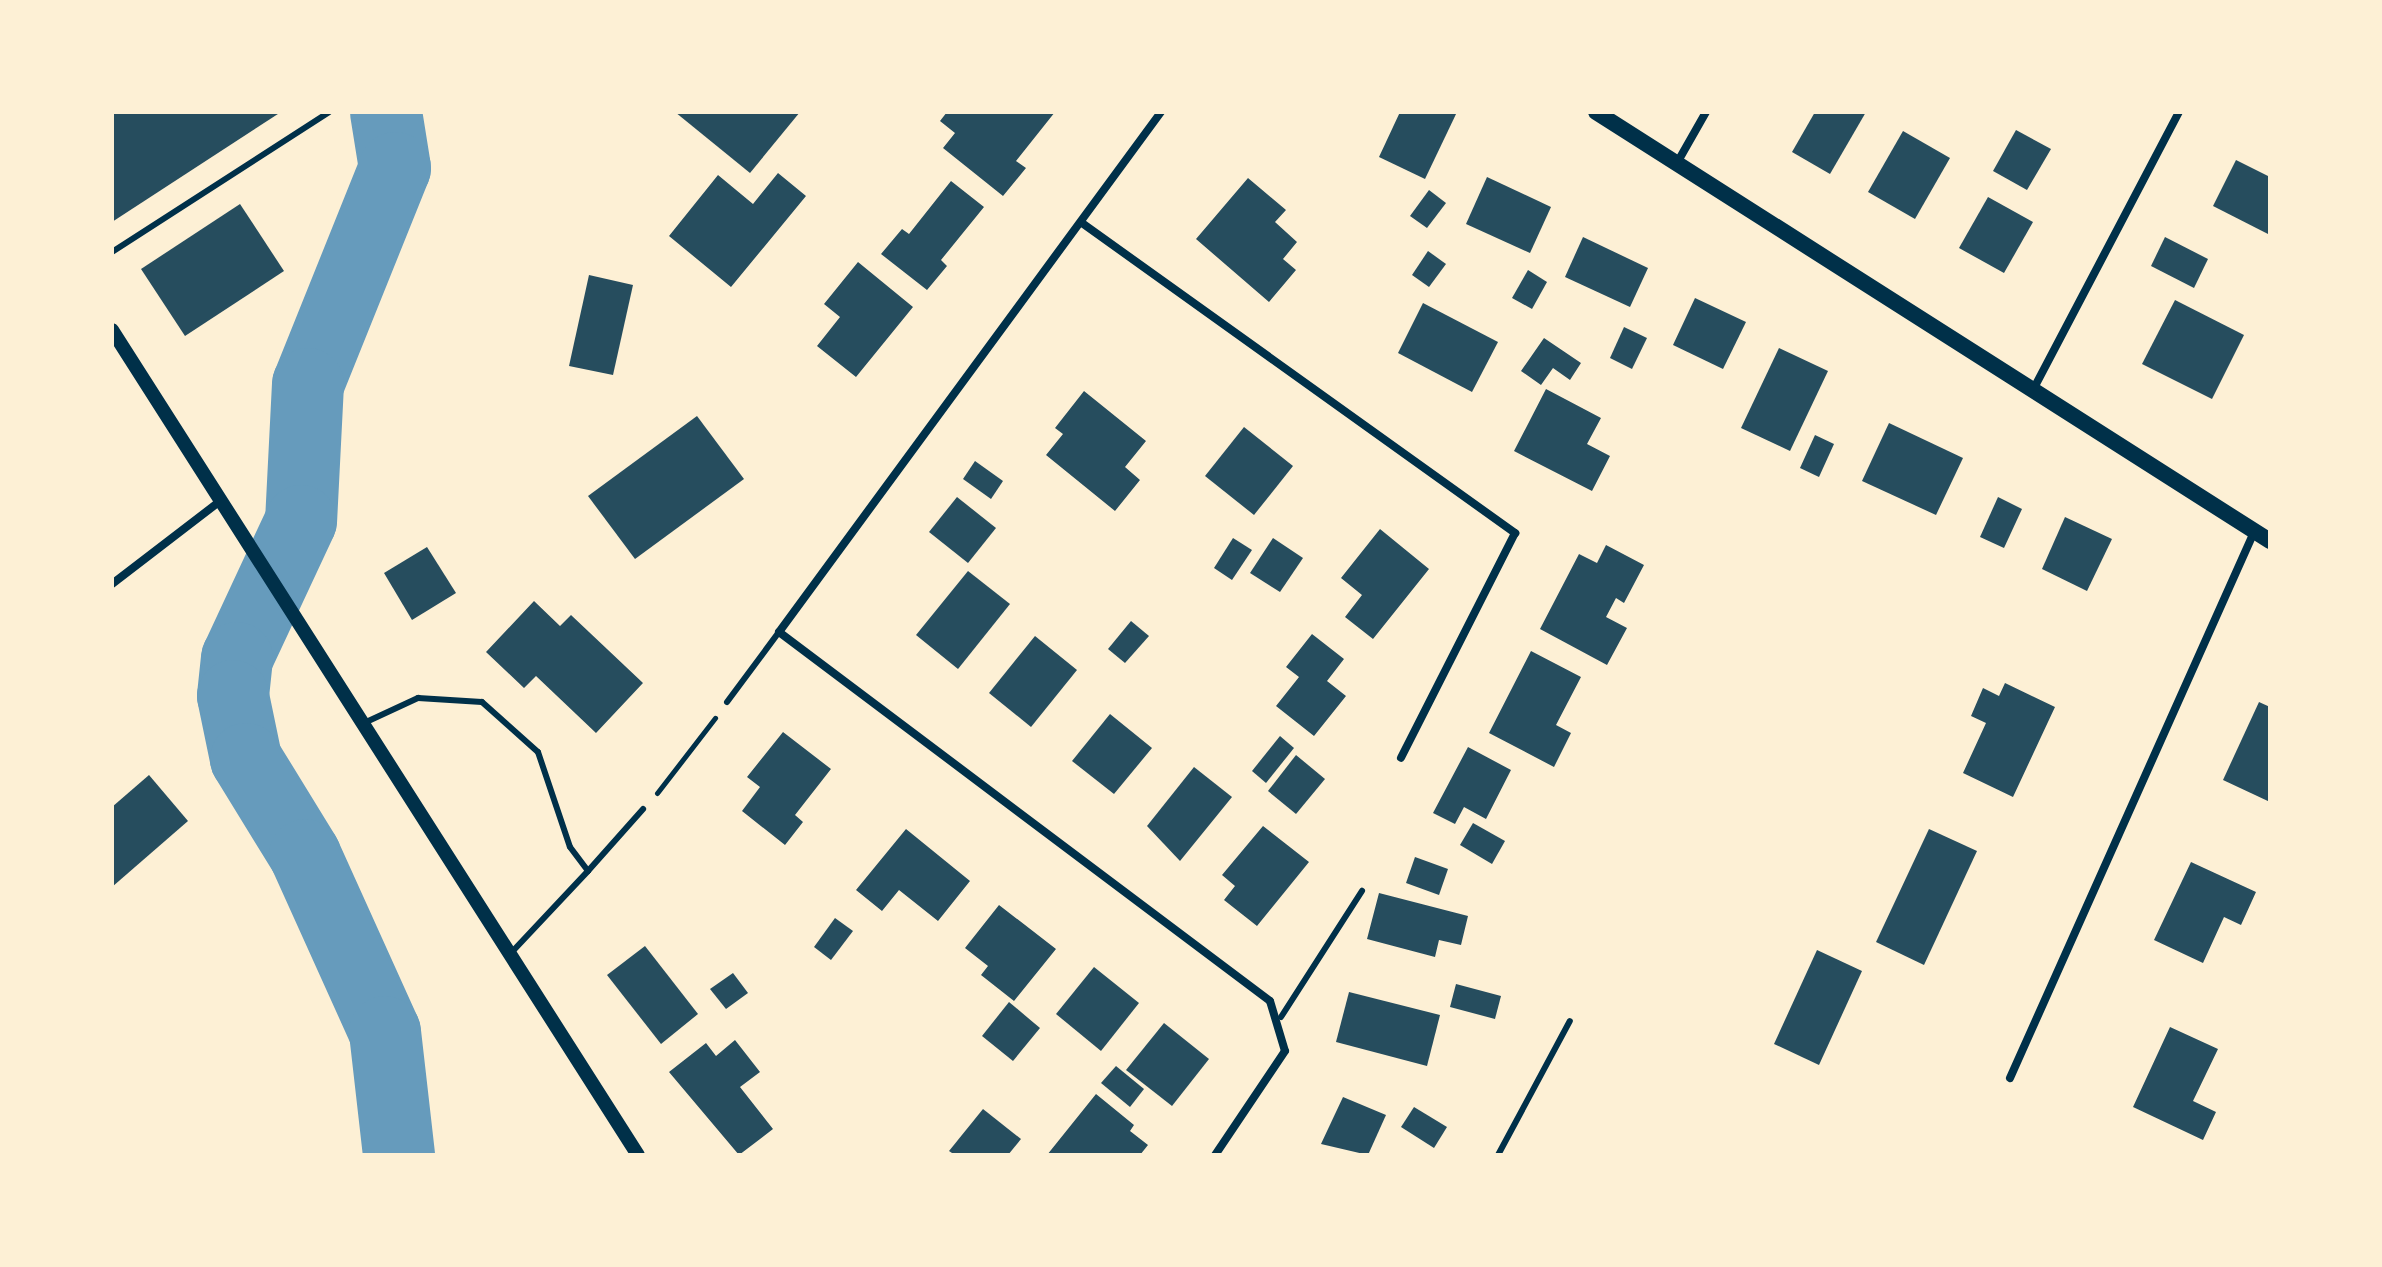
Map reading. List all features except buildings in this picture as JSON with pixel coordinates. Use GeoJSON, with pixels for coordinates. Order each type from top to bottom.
{"type":"FeatureCollection","features":[{"type":"Feature","properties":{"kind":"main road"},"geometry":{"type":"LineString","coordinates":[[1596,112],[2030,394],[2270,541]]}},
{"type":"Feature","properties":{"kind":"street"},"geometry":{"type":"LineString","coordinates":[[1161,112],[779,632],[1257,987],[1281,1017],[1285,1051],[1278,1069],[1215,1155]]}},
{"type":"Feature","properties":{"kind":"street"},"geometry":{"type":"LineString","coordinates":[[1677,163],[1706,112]]}},
{"type":"Feature","properties":{"kind":"street"},"geometry":{"type":"LineString","coordinates":[[2030,394],[2179,112]]}},
{"type":"Feature","properties":{"kind":"street"},"geometry":{"type":"LineString","coordinates":[[1082,223],[1515,533],[1401,758]]}},
{"type":"Feature","properties":{"kind":"street"},"geometry":{"type":"LineString","coordinates":[[112,330],[638,1155]]}},
{"type":"Feature","properties":{"kind":"street"},"geometry":{"type":"LineString","coordinates":[[112,584],[220,501]]}},
{"type":"Feature","properties":{"kind":"street"},"geometry":{"type":"LineString","coordinates":[[2010,1078],[2254,532]]}},
{"type":"Feature","properties":{"kind":"lane"},"geometry":{"type":"LineString","coordinates":[[112,252],[329,112]]}},
{"type":"Feature","properties":{"kind":"lane"},"geometry":{"type":"LineString","coordinates":[[727,702],[779,632]]}},
{"type":"Feature","properties":{"kind":"lane"},"geometry":{"type":"LineString","coordinates":[[361,725],[418,698],[482,702],[538,752],[570,847],[588,871]]}},
{"type":"Feature","properties":{"kind":"lane"},"geometry":{"type":"LineString","coordinates":[[509,955],[643,809]]}},
{"type":"Feature","properties":{"kind":"lane"},"geometry":{"type":"LineString","coordinates":[[1281,1017],[1362,891]]}},
{"type":"Feature","properties":{"kind":"lane"},"geometry":{"type":"LineString","coordinates":[[1498,1155],[1570,1021]]}},
{"type":"Feature","properties":{"kind":"path"},"geometry":{"type":"LineString","coordinates":[[643,809],[727,702]]}},
{"type":"Feature","properties":{"kind":"waterway"},"geometry":{"type":"LineString","coordinates":[[386,112],[395,168],[308,384],[301,521],[237,658],[233,696],[246,759],[305,855],[385,1032],[399,1155]]}}]}
